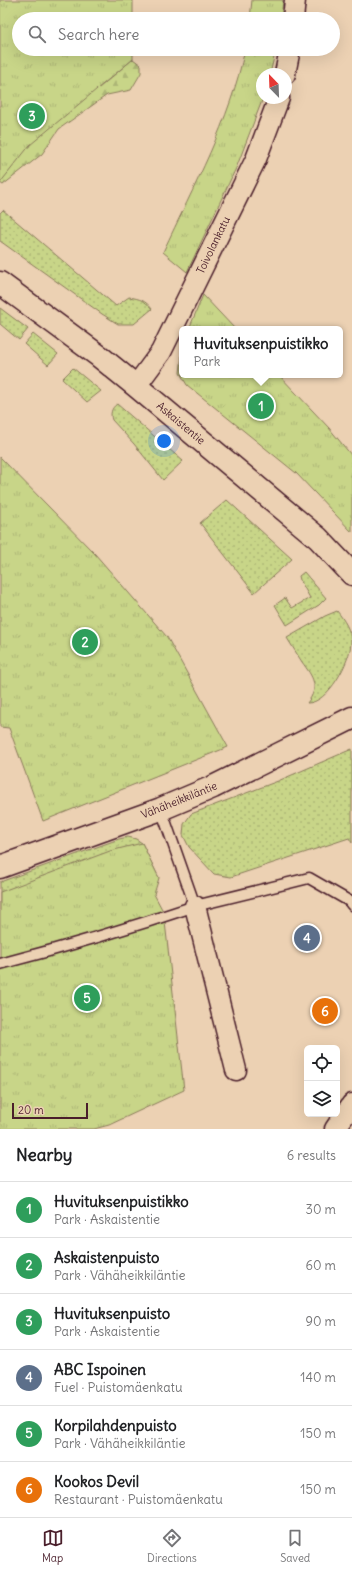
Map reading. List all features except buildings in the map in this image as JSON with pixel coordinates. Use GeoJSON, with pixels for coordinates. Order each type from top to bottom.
{"type":"FeatureCollection","features":[{"type":"Feature","properties":{"kind":"main road","name":"Askaistentie"},"geometry":{"type":"LineString","coordinates":[[0,283],[99,356],[136,386],[318,538],[352,574]]}},
{"type":"Feature","properties":{"kind":"main road","name":"Vähäheikkiläntie"},"geometry":{"type":"LineString","coordinates":[[0,867],[161,809],[214,787],[352,718]]}},
{"type":"Feature","properties":{"kind":"street"},"geometry":{"type":"LineString","coordinates":[[294,12],[295,0]]}},
{"type":"Feature","properties":{"kind":"street"},"geometry":{"type":"LineString","coordinates":[[286,68],[289,56]]}},
{"type":"Feature","properties":{"kind":"street","name":"Toivolankatu"},"geometry":{"type":"LineString","coordinates":[[136,386],[161,352],[256,158],[277,104]]}},
{"type":"Feature","properties":{"kind":"street"},"geometry":{"type":"LineString","coordinates":[[194,906],[236,1070]]}},
{"type":"Feature","properties":{"kind":"street"},"geometry":{"type":"LineString","coordinates":[[335,1129],[352,1104]]}},
{"type":"Feature","properties":{"kind":"lane"},"geometry":{"type":"LineString","coordinates":[[161,809],[194,906]]}},
{"type":"Feature","properties":{"kind":"lane"},"geometry":{"type":"LineString","coordinates":[[0,964],[79,943],[139,925],[194,906],[309,878],[349,901],[352,905]]}},
{"type":"Feature","properties":{"kind":"green space"},"geometry":{"type":"Polygon","coordinates":[[[0,0],[133,0],[133,12],[12,12],[12,56],[133,56],[133,59],[30,145],[0,183],[0,0]]]}},
{"type":"Feature","properties":{"kind":"green space"},"geometry":{"type":"Polygon","coordinates":[[[252,0],[283,0],[282,12],[251,12],[252,0]]]}},
{"type":"Feature","properties":{"kind":"green space"},"geometry":{"type":"Polygon","coordinates":[[[243,56],[274,56],[271,68],[256,68],[256,104],[261,104],[237,166],[187,272],[163,252],[199,178],[230,102],[243,56]]]}},
{"type":"Feature","properties":{"kind":"green space"},"geometry":{"type":"Polygon","coordinates":[[[133,59],[141,65],[141,73],[131,90],[107,95],[59,129],[42,154],[3,185],[0,183],[0,105],[99,88],[133,59]]]}},
{"type":"Feature","properties":{"kind":"green space"},"geometry":{"type":"Polygon","coordinates":[[[3,210],[116,306],[129,297],[142,300],[152,309],[134,324],[118,324],[102,314],[0,241],[0,213],[3,210]]]}},
{"type":"Feature","properties":{"kind":"green space"},"geometry":{"type":"Polygon","coordinates":[[[203,295],[232,326],[190,326],[203,295]]]}},
{"type":"Feature","properties":{"kind":"green space"},"geometry":{"type":"Polygon","coordinates":[[[0,308],[28,329],[19,340],[0,324],[0,308]]]}},
{"type":"Feature","properties":{"kind":"green space"},"geometry":{"type":"Polygon","coordinates":[[[33,334],[58,354],[48,365],[24,344],[33,334]]]}},
{"type":"Feature","properties":{"kind":"green space"},"geometry":{"type":"Polygon","coordinates":[[[73,368],[101,391],[87,402],[62,379],[73,368]]]}},
{"type":"Feature","properties":{"kind":"green space"},"geometry":{"type":"Polygon","coordinates":[[[183,378],[282,378],[329,428],[352,456],[352,532],[296,473],[187,385],[183,378]]]}},
{"type":"Feature","properties":{"kind":"green space"},"geometry":{"type":"Polygon","coordinates":[[[117,404],[183,461],[163,480],[134,444],[112,420],[111,416],[113,407],[117,404]]]}},
{"type":"Feature","properties":{"kind":"green space"},"geometry":{"type":"Polygon","coordinates":[[[0,457],[95,554],[167,637],[228,747],[43,821],[9,728],[0,727],[0,457]]]}},
{"type":"Feature","properties":{"kind":"green space"},"geometry":{"type":"Polygon","coordinates":[[[227,500],[292,559],[254,593],[200,523],[227,500]]]}},
{"type":"Feature","properties":{"kind":"green space"},"geometry":{"type":"Polygon","coordinates":[[[304,572],[326,598],[319,605],[287,625],[275,605],[285,598],[292,608],[310,598],[299,576],[304,572]]]}},
{"type":"Feature","properties":{"kind":"green space"},"geometry":{"type":"Polygon","coordinates":[[[337,611],[347,625],[350,633],[350,650],[343,669],[330,689],[315,701],[307,703],[313,692],[314,682],[287,638],[325,616],[337,611]]]}},
{"type":"Feature","properties":{"kind":"green space"},"geometry":{"type":"Polygon","coordinates":[[[352,749],[352,843],[349,838],[231,877],[214,874],[189,847],[183,835],[184,824],[191,814],[278,781],[352,749]]]}},
{"type":"Feature","properties":{"kind":"green space"},"geometry":{"type":"Polygon","coordinates":[[[128,837],[136,839],[142,843],[159,878],[0,910],[0,882],[128,837]]]}},
{"type":"Feature","properties":{"kind":"green space"},"geometry":{"type":"Polygon","coordinates":[[[142,843],[159,878],[154,894],[164,913],[184,1090],[109,1125],[94,1129],[0,1129],[0,892],[110,851],[142,843]]]}},
{"type":"Feature","properties":{"kind":"place","name":"Huvituksenpuisto"},"geometry":{"type":"Point","coordinates":[32,116]}},
{"type":"Feature","properties":{"kind":"place","name":"Huvituksenpuistikko"},"geometry":{"type":"Point","coordinates":[261,406]}},
{"type":"Feature","properties":{"kind":"place","name":"Askaistenpuisto"},"geometry":{"type":"Point","coordinates":[85,642]}},
{"type":"Feature","properties":{"kind":"place","name":"ABC Ispoinen"},"geometry":{"type":"Point","coordinates":[307,938]}},
{"type":"Feature","properties":{"kind":"place","name":"Korpilahdenpuisto"},"geometry":{"type":"Point","coordinates":[87,998]}},
{"type":"Feature","properties":{"kind":"place","name":"Kookos Devil"},"geometry":{"type":"Point","coordinates":[325,1011]}}]}
